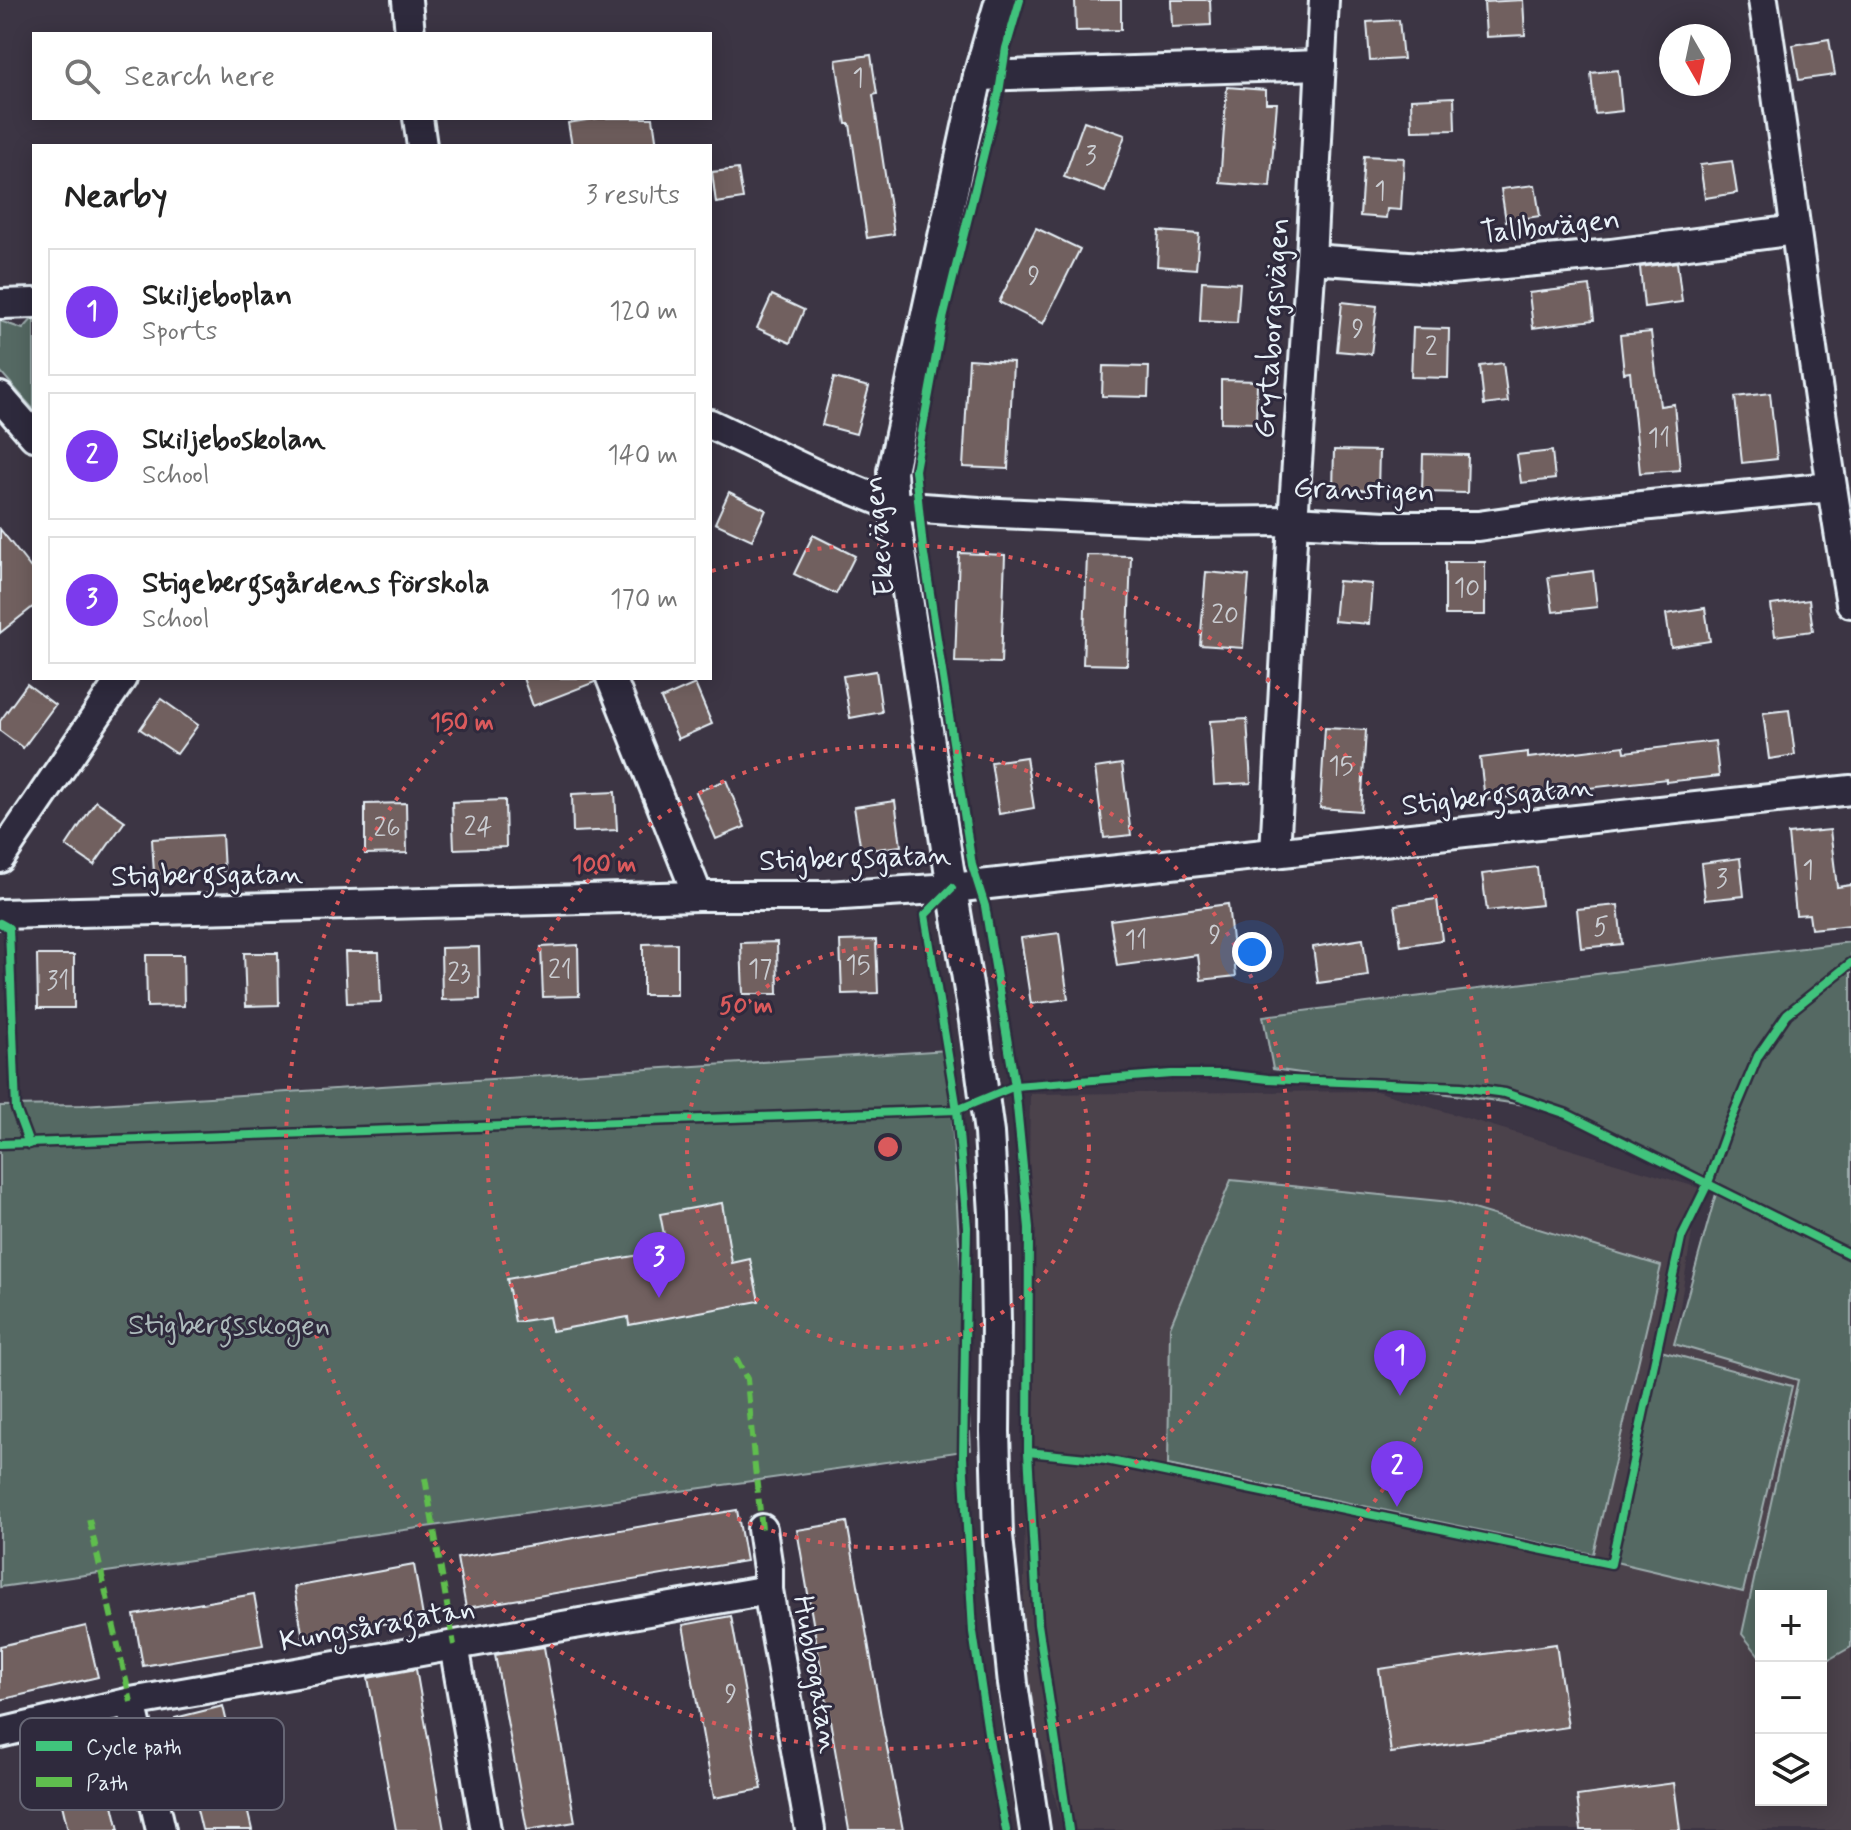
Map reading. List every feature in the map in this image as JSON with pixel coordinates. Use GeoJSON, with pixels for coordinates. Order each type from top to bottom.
{"type":"FeatureCollection","features":[{"type":"Feature","properties":{"kind":"street"},"geometry":{"type":"LineString","coordinates":[[407,0],[410,32]]}},
{"type":"Feature","properties":{"kind":"street","name":"Ekevägen"},"geometry":{"type":"LineString","coordinates":[[1000,0],[978,76],[892,471],[894,506],[989,1133],[994,1214],[998,1536],[1013,1684],[1035,1830]]}},
{"type":"Feature","properties":{"kind":"street","name":"Grytaborgsvägen"},"geometry":{"type":"LineString","coordinates":[[1275,853],[1324,0]]}},
{"type":"Feature","properties":{"kind":"street"},"geometry":{"type":"LineString","coordinates":[[1763,0],[1831,487],[1851,603]]}},
{"type":"Feature","properties":{"kind":"street"},"geometry":{"type":"LineString","coordinates":[[978,76],[1321,65]]}},
{"type":"Feature","properties":{"kind":"street"},"geometry":{"type":"LineString","coordinates":[[418,120],[422,144]]}},
{"type":"Feature","properties":{"kind":"street","name":"Tallbovägen"},"geometry":{"type":"LineString","coordinates":[[1311,259],[1450,269],[1611,254],[1795,230]]}},
{"type":"Feature","properties":{"kind":"street"},"geometry":{"type":"LineString","coordinates":[[1,304],[32,303]]}},
{"type":"Feature","properties":{"kind":"street"},"geometry":{"type":"LineString","coordinates":[[0,397],[32,434]]}},
{"type":"Feature","properties":{"kind":"street","name":"Granstigen"},"geometry":{"type":"LineString","coordinates":[[712,425],[815,474],[894,506],[1195,522],[1478,526],[1571,513],[1831,487]]}},
{"type":"Feature","properties":{"kind":"street"},"geometry":{"type":"LineString","coordinates":[[0,858],[121,680]]}},
{"type":"Feature","properties":{"kind":"street"},"geometry":{"type":"LineString","coordinates":[[612,680],[698,896]]}},
{"type":"Feature","properties":{"kind":"street","name":"Stigbergsgatan"},"geometry":{"type":"LineString","coordinates":[[0,914],[698,896],[827,896],[952,888],[1851,790]]}},
{"type":"Feature","properties":{"kind":"street","name":"Hubbogatan"},"geometry":{"type":"LineString","coordinates":[[762,1529],[768,1590],[810,1830]]}},
{"type":"Feature","properties":{"kind":"street","name":"Kungsåragatan"},"geometry":{"type":"LineString","coordinates":[[63,1718],[131,1702],[768,1590]]}},
{"type":"Feature","properties":{"kind":"street"},"geometry":{"type":"LineString","coordinates":[[454,1645],[486,1830]]}},
{"type":"Feature","properties":{"kind":"street"},"geometry":{"type":"LineString","coordinates":[[131,1702],[135,1718]]}},
{"type":"Feature","properties":{"kind":"street","name":"Kungsåragatan"},"geometry":{"type":"LineString","coordinates":[[0,1733],[20,1728]]}},
{"type":"Feature","properties":{"kind":"street"},"geometry":{"type":"LineString","coordinates":[[156,1810],[161,1830]]}},
{"type":"Feature","properties":{"kind":"shaded area"},"geometry":{"type":"Polygon","coordinates":[[[1376,1091],[1699,1188],[1674,1344],[1798,1380],[1747,1609],[1755,1612],[1755,1806],[1827,1806],[1827,1632],[1851,1638],[1851,1830],[1063,1830],[1023,1668],[1030,1094],[1376,1091]]]}},
{"type":"Feature","properties":{"kind":"green space"},"geometry":{"type":"Polygon","coordinates":[[[32,319],[32,408],[0,371],[0,321],[23,329],[32,319]]]}},
{"type":"Feature","properties":{"kind":"green space"},"geometry":{"type":"Polygon","coordinates":[[[1851,942],[1851,1647],[1827,1661],[1827,1590],[1755,1590],[1755,1650],[1742,1634],[1798,1380],[1674,1344],[1719,1183],[1567,1111],[1273,1069],[1263,1016],[1851,942]]]}},
{"type":"Feature","properties":{"kind":"green space","name":"Stigbergsskogen"},"geometry":{"type":"Polygon","coordinates":[[[948,1050],[971,1450],[0,1587],[0,1106],[82,1105],[948,1050]]]}},
{"type":"Feature","properties":{"kind":"green space"},"geometry":{"type":"Polygon","coordinates":[[[1231,1180],[1450,1202],[1661,1266],[1593,1554],[1168,1465],[1170,1327],[1231,1180]]]}},
{"type":"Feature","properties":{"kind":"green space"},"geometry":{"type":"Polygon","coordinates":[[[1657,1350],[1792,1386],[1743,1592],[1607,1560],[1657,1350]]]}},
{"type":"Feature","properties":{"kind":"building"},"geometry":{"type":"Polygon","coordinates":[[[1075,0],[1121,0],[1121,30],[1076,31],[1075,0]]]}},
{"type":"Feature","properties":{"kind":"building"},"geometry":{"type":"Polygon","coordinates":[[[1171,0],[1210,0],[1211,25],[1172,27],[1171,0]]]}},
{"type":"Feature","properties":{"kind":"building"},"geometry":{"type":"Polygon","coordinates":[[[1523,0],[1525,35],[1486,37],[1484,2],[1523,0]]]}},
{"type":"Feature","properties":{"kind":"building"},"geometry":{"type":"Polygon","coordinates":[[[1399,20],[1403,59],[1370,61],[1367,22],[1399,20]]]}},
{"type":"Feature","properties":{"kind":"building"},"geometry":{"type":"Polygon","coordinates":[[[1829,39],[1835,75],[1799,80],[1793,45],[1829,39]]]}},
{"type":"Feature","properties":{"kind":"building"},"geometry":{"type":"Polygon","coordinates":[[[871,55],[877,94],[873,95],[894,234],[867,238],[850,124],[846,124],[836,60],[871,55]]]}},
{"type":"Feature","properties":{"kind":"building"},"geometry":{"type":"Polygon","coordinates":[[[1618,70],[1622,111],[1595,114],[1591,73],[1618,70]]]}},
{"type":"Feature","properties":{"kind":"building"},"geometry":{"type":"Polygon","coordinates":[[[1227,87],[1266,90],[1266,103],[1277,103],[1270,187],[1220,183],[1227,87]]]}},
{"type":"Feature","properties":{"kind":"building"},"geometry":{"type":"Polygon","coordinates":[[[1454,97],[1455,130],[1412,131],[1411,99],[1454,97]]]}},
{"type":"Feature","properties":{"kind":"building"},"geometry":{"type":"Polygon","coordinates":[[[653,120],[657,144],[572,144],[568,123],[653,120]]]}},
{"type":"Feature","properties":{"kind":"building"},"geometry":{"type":"Polygon","coordinates":[[[1084,121],[1125,135],[1105,192],[1064,177],[1084,121]]]}},
{"type":"Feature","properties":{"kind":"building"},"geometry":{"type":"Polygon","coordinates":[[[1364,156],[1404,158],[1401,210],[1387,209],[1386,218],[1360,216],[1364,156]]]}},
{"type":"Feature","properties":{"kind":"building"},"geometry":{"type":"Polygon","coordinates":[[[1732,161],[1737,193],[1705,198],[1700,165],[1732,161]]]}},
{"type":"Feature","properties":{"kind":"building"},"geometry":{"type":"Polygon","coordinates":[[[738,169],[743,199],[716,203],[712,172],[738,169]]]}},
{"type":"Feature","properties":{"kind":"building"},"geometry":{"type":"Polygon","coordinates":[[[1535,185],[1540,216],[1506,221],[1501,189],[1535,185]]]}},
{"type":"Feature","properties":{"kind":"building"},"geometry":{"type":"Polygon","coordinates":[[[1036,228],[1080,249],[1043,324],[999,302],[1036,228]]]}},
{"type":"Feature","properties":{"kind":"building"},"geometry":{"type":"Polygon","coordinates":[[[1159,231],[1199,234],[1196,269],[1157,266],[1159,231]]]}},
{"type":"Feature","properties":{"kind":"building"},"geometry":{"type":"Polygon","coordinates":[[[1677,262],[1682,302],[1644,307],[1640,267],[1677,262]]]}},
{"type":"Feature","properties":{"kind":"building"},"geometry":{"type":"Polygon","coordinates":[[[1202,281],[1240,283],[1237,323],[1200,321],[1202,281]]]}},
{"type":"Feature","properties":{"kind":"building"},"geometry":{"type":"Polygon","coordinates":[[[1590,286],[1594,320],[1533,328],[1529,293],[1590,286]]]}},
{"type":"Feature","properties":{"kind":"building"},"geometry":{"type":"Polygon","coordinates":[[[772,295],[804,310],[790,343],[757,328],[772,295]]]}},
{"type":"Feature","properties":{"kind":"building"},"geometry":{"type":"Polygon","coordinates":[[[1342,302],[1377,306],[1371,354],[1337,351],[1342,302]]]}},
{"type":"Feature","properties":{"kind":"building"},"geometry":{"type":"Polygon","coordinates":[[[1413,328],[1449,329],[1448,378],[1411,377],[1413,328]]]}},
{"type":"Feature","properties":{"kind":"building"},"geometry":{"type":"Polygon","coordinates":[[[1651,332],[1660,406],[1674,404],[1680,470],[1640,473],[1630,372],[1624,373],[1620,335],[1651,332]]]}},
{"type":"Feature","properties":{"kind":"building"},"geometry":{"type":"Polygon","coordinates":[[[969,359],[1013,362],[1008,469],[963,467],[969,359]]]}},
{"type":"Feature","properties":{"kind":"building"},"geometry":{"type":"Polygon","coordinates":[[[1503,363],[1508,402],[1484,405],[1480,366],[1503,363]]]}},
{"type":"Feature","properties":{"kind":"building"},"geometry":{"type":"Polygon","coordinates":[[[1103,366],[1149,367],[1148,397],[1102,396],[1103,366]]]}},
{"type":"Feature","properties":{"kind":"building"},"geometry":{"type":"Polygon","coordinates":[[[834,378],[869,387],[856,434],[822,425],[834,378]]]}},
{"type":"Feature","properties":{"kind":"building"},"geometry":{"type":"Polygon","coordinates":[[[1221,380],[1257,381],[1256,423],[1221,422],[1221,380]]]}},
{"type":"Feature","properties":{"kind":"building"},"geometry":{"type":"Polygon","coordinates":[[[1770,393],[1777,459],[1742,463],[1735,397],[1770,393]]]}},
{"type":"Feature","properties":{"kind":"building"},"geometry":{"type":"Polygon","coordinates":[[[1334,450],[1379,451],[1378,490],[1333,490],[1334,450]]]}},
{"type":"Feature","properties":{"kind":"building"},"geometry":{"type":"Polygon","coordinates":[[[1552,451],[1555,479],[1521,483],[1517,455],[1552,451]]]}},
{"type":"Feature","properties":{"kind":"building"},"geometry":{"type":"Polygon","coordinates":[[[1423,454],[1468,455],[1467,493],[1422,492],[1423,454]]]}},
{"type":"Feature","properties":{"kind":"building"},"geometry":{"type":"Polygon","coordinates":[[[729,492],[766,510],[752,540],[715,523],[729,492]]]}},
{"type":"Feature","properties":{"kind":"building"},"geometry":{"type":"Polygon","coordinates":[[[0,529],[32,569],[32,608],[0,633],[0,529]]]}},
{"type":"Feature","properties":{"kind":"building"},"geometry":{"type":"Polygon","coordinates":[[[813,535],[855,556],[836,594],[794,574],[813,535]]]}},
{"type":"Feature","properties":{"kind":"building"},"geometry":{"type":"Polygon","coordinates":[[[959,553],[1005,555],[1001,663],[955,662],[959,553]]]}},
{"type":"Feature","properties":{"kind":"building"},"geometry":{"type":"Polygon","coordinates":[[[1087,555],[1131,556],[1127,665],[1083,664],[1087,555]]]}},
{"type":"Feature","properties":{"kind":"building"},"geometry":{"type":"Polygon","coordinates":[[[1445,562],[1485,562],[1485,615],[1445,615],[1445,562]]]}},
{"type":"Feature","properties":{"kind":"building"},"geometry":{"type":"Polygon","coordinates":[[[1593,571],[1597,607],[1553,612],[1548,577],[1593,571]]]}},
{"type":"Feature","properties":{"kind":"building"},"geometry":{"type":"Polygon","coordinates":[[[1206,572],[1249,576],[1243,648],[1200,645],[1206,572]]]}},
{"type":"Feature","properties":{"kind":"building"},"geometry":{"type":"Polygon","coordinates":[[[1338,581],[1372,584],[1369,624],[1334,621],[1338,581]]]}},
{"type":"Feature","properties":{"kind":"building"},"geometry":{"type":"Polygon","coordinates":[[[1809,600],[1813,631],[1775,636],[1771,605],[1809,600]]]}},
{"type":"Feature","properties":{"kind":"building"},"geometry":{"type":"Polygon","coordinates":[[[1705,608],[1710,641],[1671,647],[1666,614],[1705,608]]]}},
{"type":"Feature","properties":{"kind":"building"},"geometry":{"type":"Polygon","coordinates":[[[876,671],[882,712],[850,718],[843,676],[876,671]]]}},
{"type":"Feature","properties":{"kind":"building"},"geometry":{"type":"Polygon","coordinates":[[[524,680],[594,680],[595,682],[533,706],[524,680]]]}},
{"type":"Feature","properties":{"kind":"building"},"geometry":{"type":"Polygon","coordinates":[[[27,684],[55,705],[23,748],[0,731],[0,721],[27,684]]]}},
{"type":"Feature","properties":{"kind":"building"},"geometry":{"type":"Polygon","coordinates":[[[695,684],[712,724],[678,739],[661,699],[695,684]]]}},
{"type":"Feature","properties":{"kind":"building"},"geometry":{"type":"Polygon","coordinates":[[[161,699],[198,725],[177,754],[140,729],[161,699]]]}},
{"type":"Feature","properties":{"kind":"building"},"geometry":{"type":"Polygon","coordinates":[[[1789,710],[1795,755],[1769,759],[1763,713],[1789,710]]]}},
{"type":"Feature","properties":{"kind":"building"},"geometry":{"type":"Polygon","coordinates":[[[1247,719],[1251,783],[1214,785],[1210,721],[1247,719]]]}},
{"type":"Feature","properties":{"kind":"building"},"geometry":{"type":"Polygon","coordinates":[[[1325,728],[1366,730],[1361,811],[1320,808],[1325,728]]]}},
{"type":"Feature","properties":{"kind":"building"},"geometry":{"type":"Polygon","coordinates":[[[1715,741],[1719,776],[1666,782],[1666,779],[1485,800],[1480,758],[1528,752],[1528,758],[1624,746],[1625,752],[1715,741]]]}},
{"type":"Feature","properties":{"kind":"building"},"geometry":{"type":"Polygon","coordinates":[[[1026,757],[1034,808],[999,814],[991,762],[1026,757]]]}},
{"type":"Feature","properties":{"kind":"building"},"geometry":{"type":"Polygon","coordinates":[[[1122,764],[1131,835],[1104,838],[1095,768],[1122,764]]]}},
{"type":"Feature","properties":{"kind":"building"},"geometry":{"type":"Polygon","coordinates":[[[726,780],[745,827],[716,839],[696,792],[726,780]]]}},
{"type":"Feature","properties":{"kind":"building"},"geometry":{"type":"Polygon","coordinates":[[[615,792],[617,830],[573,832],[572,794],[615,792]]]}},
{"type":"Feature","properties":{"kind":"building"},"geometry":{"type":"Polygon","coordinates":[[[505,800],[506,847],[454,849],[452,802],[505,800]]]}},
{"type":"Feature","properties":{"kind":"building"},"geometry":{"type":"Polygon","coordinates":[[[96,801],[125,821],[94,865],[66,846],[96,801]]]}},
{"type":"Feature","properties":{"kind":"building"},"geometry":{"type":"Polygon","coordinates":[[[895,801],[901,846],[861,851],[854,807],[895,801]]]}},
{"type":"Feature","properties":{"kind":"building"},"geometry":{"type":"Polygon","coordinates":[[[406,803],[407,853],[365,854],[365,804],[406,803]]]}},
{"type":"Feature","properties":{"kind":"building"},"geometry":{"type":"Polygon","coordinates":[[[1830,830],[1837,887],[1851,885],[1851,925],[1811,929],[1809,914],[1796,915],[1788,834],[1830,830]]]}},
{"type":"Feature","properties":{"kind":"building"},"geometry":{"type":"Polygon","coordinates":[[[222,835],[224,871],[154,874],[152,839],[222,835]]]}},
{"type":"Feature","properties":{"kind":"building"},"geometry":{"type":"Polygon","coordinates":[[[1740,858],[1744,896],[1705,900],[1701,863],[1740,858]]]}},
{"type":"Feature","properties":{"kind":"building"},"geometry":{"type":"Polygon","coordinates":[[[1537,867],[1541,905],[1487,911],[1482,874],[1537,867]]]}},
{"type":"Feature","properties":{"kind":"building"},"geometry":{"type":"Polygon","coordinates":[[[1437,899],[1442,940],[1401,946],[1395,905],[1437,899]]]}},
{"type":"Feature","properties":{"kind":"building"},"geometry":{"type":"Polygon","coordinates":[[[1228,904],[1236,976],[1201,980],[1198,955],[1117,966],[1110,920],[1228,904]]]}},
{"type":"Feature","properties":{"kind":"building"},"geometry":{"type":"Polygon","coordinates":[[[1618,905],[1622,944],[1581,948],[1577,909],[1618,905]]]}},
{"type":"Feature","properties":{"kind":"building"},"geometry":{"type":"Polygon","coordinates":[[[1059,933],[1068,999],[1031,1004],[1021,938],[1059,933]]]}},
{"type":"Feature","properties":{"kind":"building"},"geometry":{"type":"Polygon","coordinates":[[[1363,939],[1368,976],[1318,983],[1313,947],[1363,939]]]}},
{"type":"Feature","properties":{"kind":"building"},"geometry":{"type":"Polygon","coordinates":[[[876,940],[878,993],[842,994],[840,941],[876,940]]]}},
{"type":"Feature","properties":{"kind":"building"},"geometry":{"type":"Polygon","coordinates":[[[777,942],[778,994],[743,994],[741,943],[777,942]]]}},
{"type":"Feature","properties":{"kind":"building"},"geometry":{"type":"Polygon","coordinates":[[[677,943],[677,995],[643,995],[643,944],[677,943]]]}},
{"type":"Feature","properties":{"kind":"building"},"geometry":{"type":"Polygon","coordinates":[[[578,945],[579,996],[543,997],[541,947],[578,945]]]}},
{"type":"Feature","properties":{"kind":"building"},"geometry":{"type":"Polygon","coordinates":[[[479,947],[480,999],[442,1000],[441,948],[479,947]]]}},
{"type":"Feature","properties":{"kind":"building"},"geometry":{"type":"Polygon","coordinates":[[[345,952],[379,952],[381,1002],[347,1003],[345,952]]]}},
{"type":"Feature","properties":{"kind":"building"},"geometry":{"type":"Polygon","coordinates":[[[244,953],[278,953],[279,1005],[246,1006],[244,953]]]}},
{"type":"Feature","properties":{"kind":"building"},"geometry":{"type":"Polygon","coordinates":[[[37,955],[74,955],[74,1008],[38,1008],[37,955]]]}},
{"type":"Feature","properties":{"kind":"building"},"geometry":{"type":"Polygon","coordinates":[[[146,955],[183,955],[184,1006],[147,1007],[146,955]]]}},
{"type":"Feature","properties":{"kind":"building"},"geometry":{"type":"Polygon","coordinates":[[[722,1203],[732,1263],[750,1259],[759,1301],[629,1325],[628,1317],[552,1331],[549,1317],[515,1322],[507,1279],[667,1250],[660,1214],[722,1203]]]}},
{"type":"Feature","properties":{"kind":"building"},"geometry":{"type":"Polygon","coordinates":[[[737,1510],[746,1561],[466,1608],[457,1558],[737,1510]]]}},
{"type":"Feature","properties":{"kind":"building"},"geometry":{"type":"Polygon","coordinates":[[[847,1522],[903,1830],[849,1830],[797,1530],[847,1522]]]}},
{"type":"Feature","properties":{"kind":"building"},"geometry":{"type":"Polygon","coordinates":[[[414,1565],[423,1617],[303,1638],[294,1587],[414,1565]]]}},
{"type":"Feature","properties":{"kind":"building"},"geometry":{"type":"Polygon","coordinates":[[[254,1594],[263,1645],[143,1666],[134,1615],[254,1594]]]}},
{"type":"Feature","properties":{"kind":"building"},"geometry":{"type":"Polygon","coordinates":[[[731,1616],[762,1789],[714,1798],[683,1625],[731,1616]]]}},
{"type":"Feature","properties":{"kind":"building"},"geometry":{"type":"Polygon","coordinates":[[[86,1626],[98,1677],[0,1700],[0,1646],[86,1626]]]}},
{"type":"Feature","properties":{"kind":"building"},"geometry":{"type":"Polygon","coordinates":[[[1556,1644],[1568,1727],[1391,1753],[1379,1669],[1556,1644]]]}},
{"type":"Feature","properties":{"kind":"building"},"geometry":{"type":"Polygon","coordinates":[[[544,1647],[575,1822],[527,1830],[495,1655],[544,1647]]]}},
{"type":"Feature","properties":{"kind":"building"},"geometry":{"type":"Polygon","coordinates":[[[416,1669],[444,1830],[396,1830],[368,1678],[416,1669]]]}},
{"type":"Feature","properties":{"kind":"building"},"geometry":{"type":"Polygon","coordinates":[[[223,1706],[226,1718],[175,1718],[223,1706]]]}},
{"type":"Feature","properties":{"kind":"building"},"geometry":{"type":"Polygon","coordinates":[[[1674,1783],[1680,1830],[1581,1830],[1577,1796],[1674,1783]]]}},
{"type":"Feature","properties":{"kind":"building"},"geometry":{"type":"Polygon","coordinates":[[[63,1810],[114,1810],[119,1830],[68,1830],[63,1810]]]}},
{"type":"Feature","properties":{"kind":"building"},"geometry":{"type":"Polygon","coordinates":[[[197,1810],[247,1810],[252,1830],[202,1830],[197,1810]]]}},
{"type":"Feature","properties":{"kind":"marked path"},"geometry":{"type":"LineString","coordinates":[[736,1358],[747,1379],[762,1529]]}},
{"type":"Feature","properties":{"kind":"marked path"},"geometry":{"type":"LineString","coordinates":[[425,1478],[454,1645]]}},
{"type":"Feature","properties":{"kind":"marked path"},"geometry":{"type":"LineString","coordinates":[[89,1519],[131,1702]]}},
{"type":"Feature","properties":{"kind":"cycle path"},"geometry":{"type":"LineString","coordinates":[[1020,0],[942,323],[915,470],[923,548],[972,865],[985,906],[1015,1086],[1029,1228],[1028,1452],[1038,1624],[1069,1830]]}},
{"type":"Feature","properties":{"kind":"cycle path"},"geometry":{"type":"LineString","coordinates":[[952,888],[925,915],[957,1110],[967,1227],[963,1457],[973,1632],[1006,1830]]}},
{"type":"Feature","properties":{"kind":"cycle path"},"geometry":{"type":"LineString","coordinates":[[0,923],[9,928],[16,1109],[29,1144]]}},
{"type":"Feature","properties":{"kind":"cycle path"},"geometry":{"type":"LineString","coordinates":[[1028,1452],[1106,1460],[1611,1564],[1681,1238],[1708,1183],[1758,1056],[1787,1014],[1851,963]]}},
{"type":"Feature","properties":{"kind":"cycle path"},"geometry":{"type":"LineString","coordinates":[[0,1144],[957,1110],[1015,1086],[1171,1074],[1461,1087],[1505,1093],[1567,1114],[1851,1255]]}},
{"type":"Feature","properties":{"kind":"place","name":"Stigebergsgårdens förskola"},"geometry":{"type":"Point","coordinates":[659,1298]}},
{"type":"Feature","properties":{"kind":"place","name":"Skiljeboplan"},"geometry":{"type":"Point","coordinates":[1400,1396]}},
{"type":"Feature","properties":{"kind":"place","name":"Skiljeboskolan"},"geometry":{"type":"Point","coordinates":[1397,1507]}}]}
